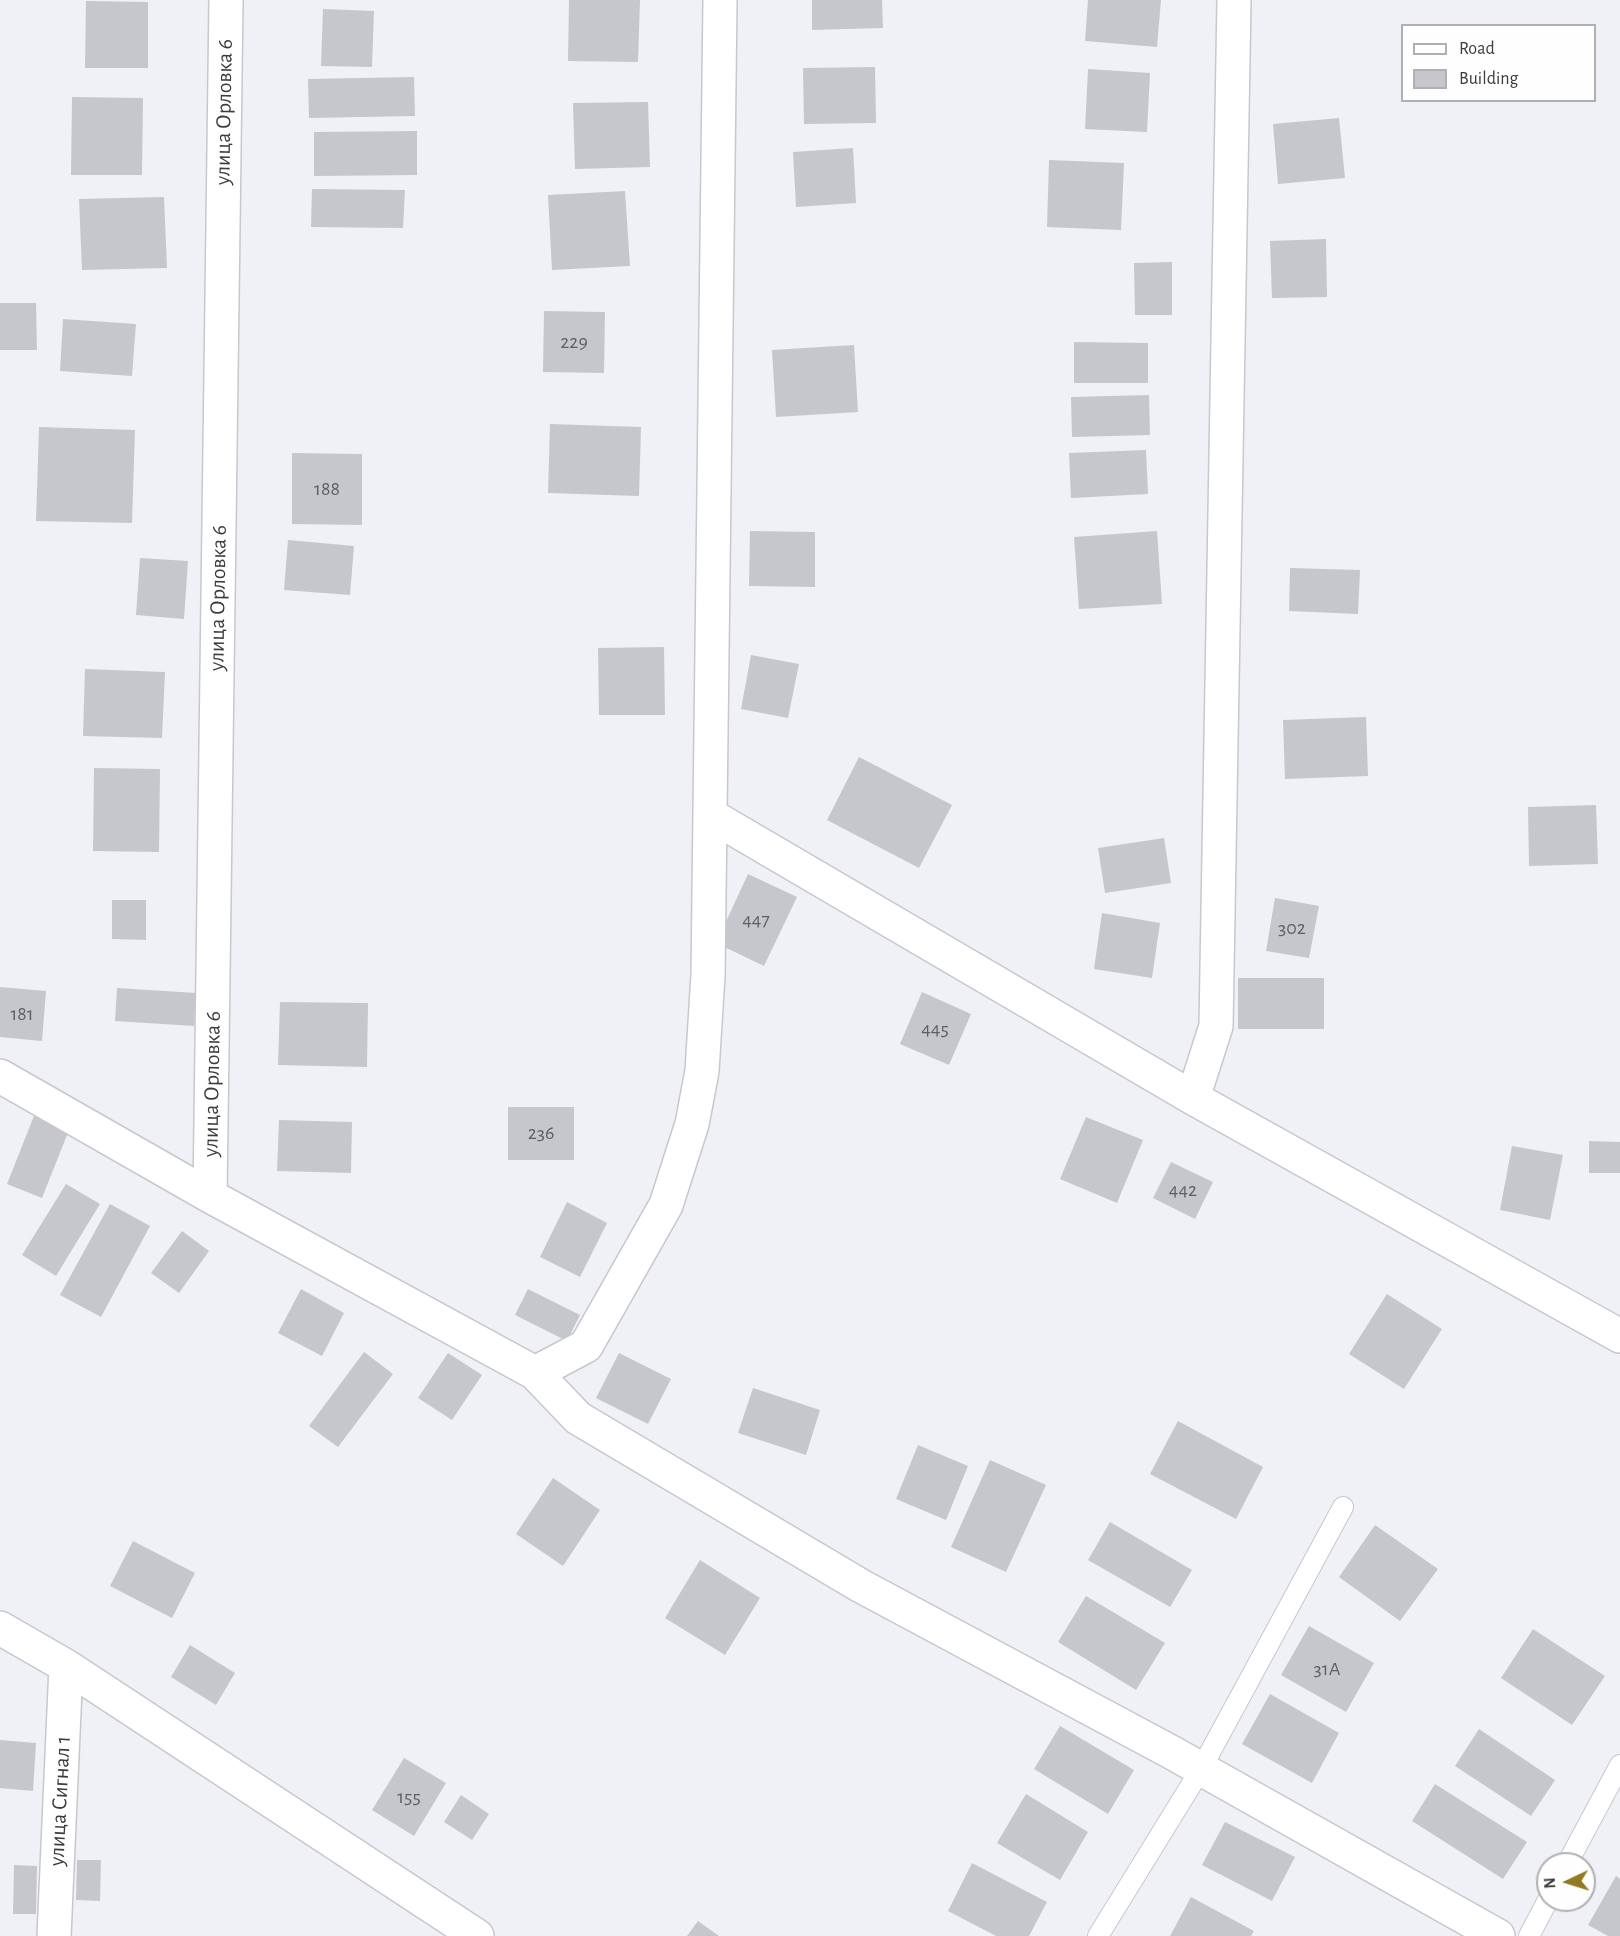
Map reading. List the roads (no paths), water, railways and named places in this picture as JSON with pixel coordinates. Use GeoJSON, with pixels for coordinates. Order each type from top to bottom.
{"type":"FeatureCollection","features":[{"type":"Feature","properties":{"kind":"street","name":"улица Орловка 6"},"geometry":{"type":"LineString","coordinates":[[210,1196],[226,0]]}},
{"type":"Feature","properties":{"kind":"street"},"geometry":{"type":"LineString","coordinates":[[535,1373],[586,1346],[666,1205],[692,1124],[702,1071],[708,975],[720,0]]}},
{"type":"Feature","properties":{"kind":"street"},"geometry":{"type":"LineString","coordinates":[[1193,1098],[1216,1026],[1234,0]]}},
{"type":"Feature","properties":{"kind":"street"},"geometry":{"type":"LineString","coordinates":[[710,815],[1193,1098],[1620,1336]]}},
{"type":"Feature","properties":{"kind":"street"},"geometry":{"type":"LineString","coordinates":[[0,1076],[210,1196],[535,1373],[578,1418],[861,1586],[1201,1770],[1498,1936]]}},
{"type":"Feature","properties":{"kind":"street"},"geometry":{"type":"LineString","coordinates":[[0,1628],[66,1666],[477,1936]]}},
{"type":"Feature","properties":{"kind":"street","name":"улица Сигнал 1"},"geometry":{"type":"LineString","coordinates":[[54,1936],[66,1666]]}},
{"type":"Feature","properties":{"kind":"lane"},"geometry":{"type":"LineString","coordinates":[[1098,1936],[1201,1770],[1343,1507]]}},
{"type":"Feature","properties":{"kind":"lane"},"geometry":{"type":"LineString","coordinates":[[1573,1852],[1620,1765]]}},
{"type":"Feature","properties":{"kind":"lane"},"geometry":{"type":"LineString","coordinates":[[1529,1936],[1542,1912]]}}]}
